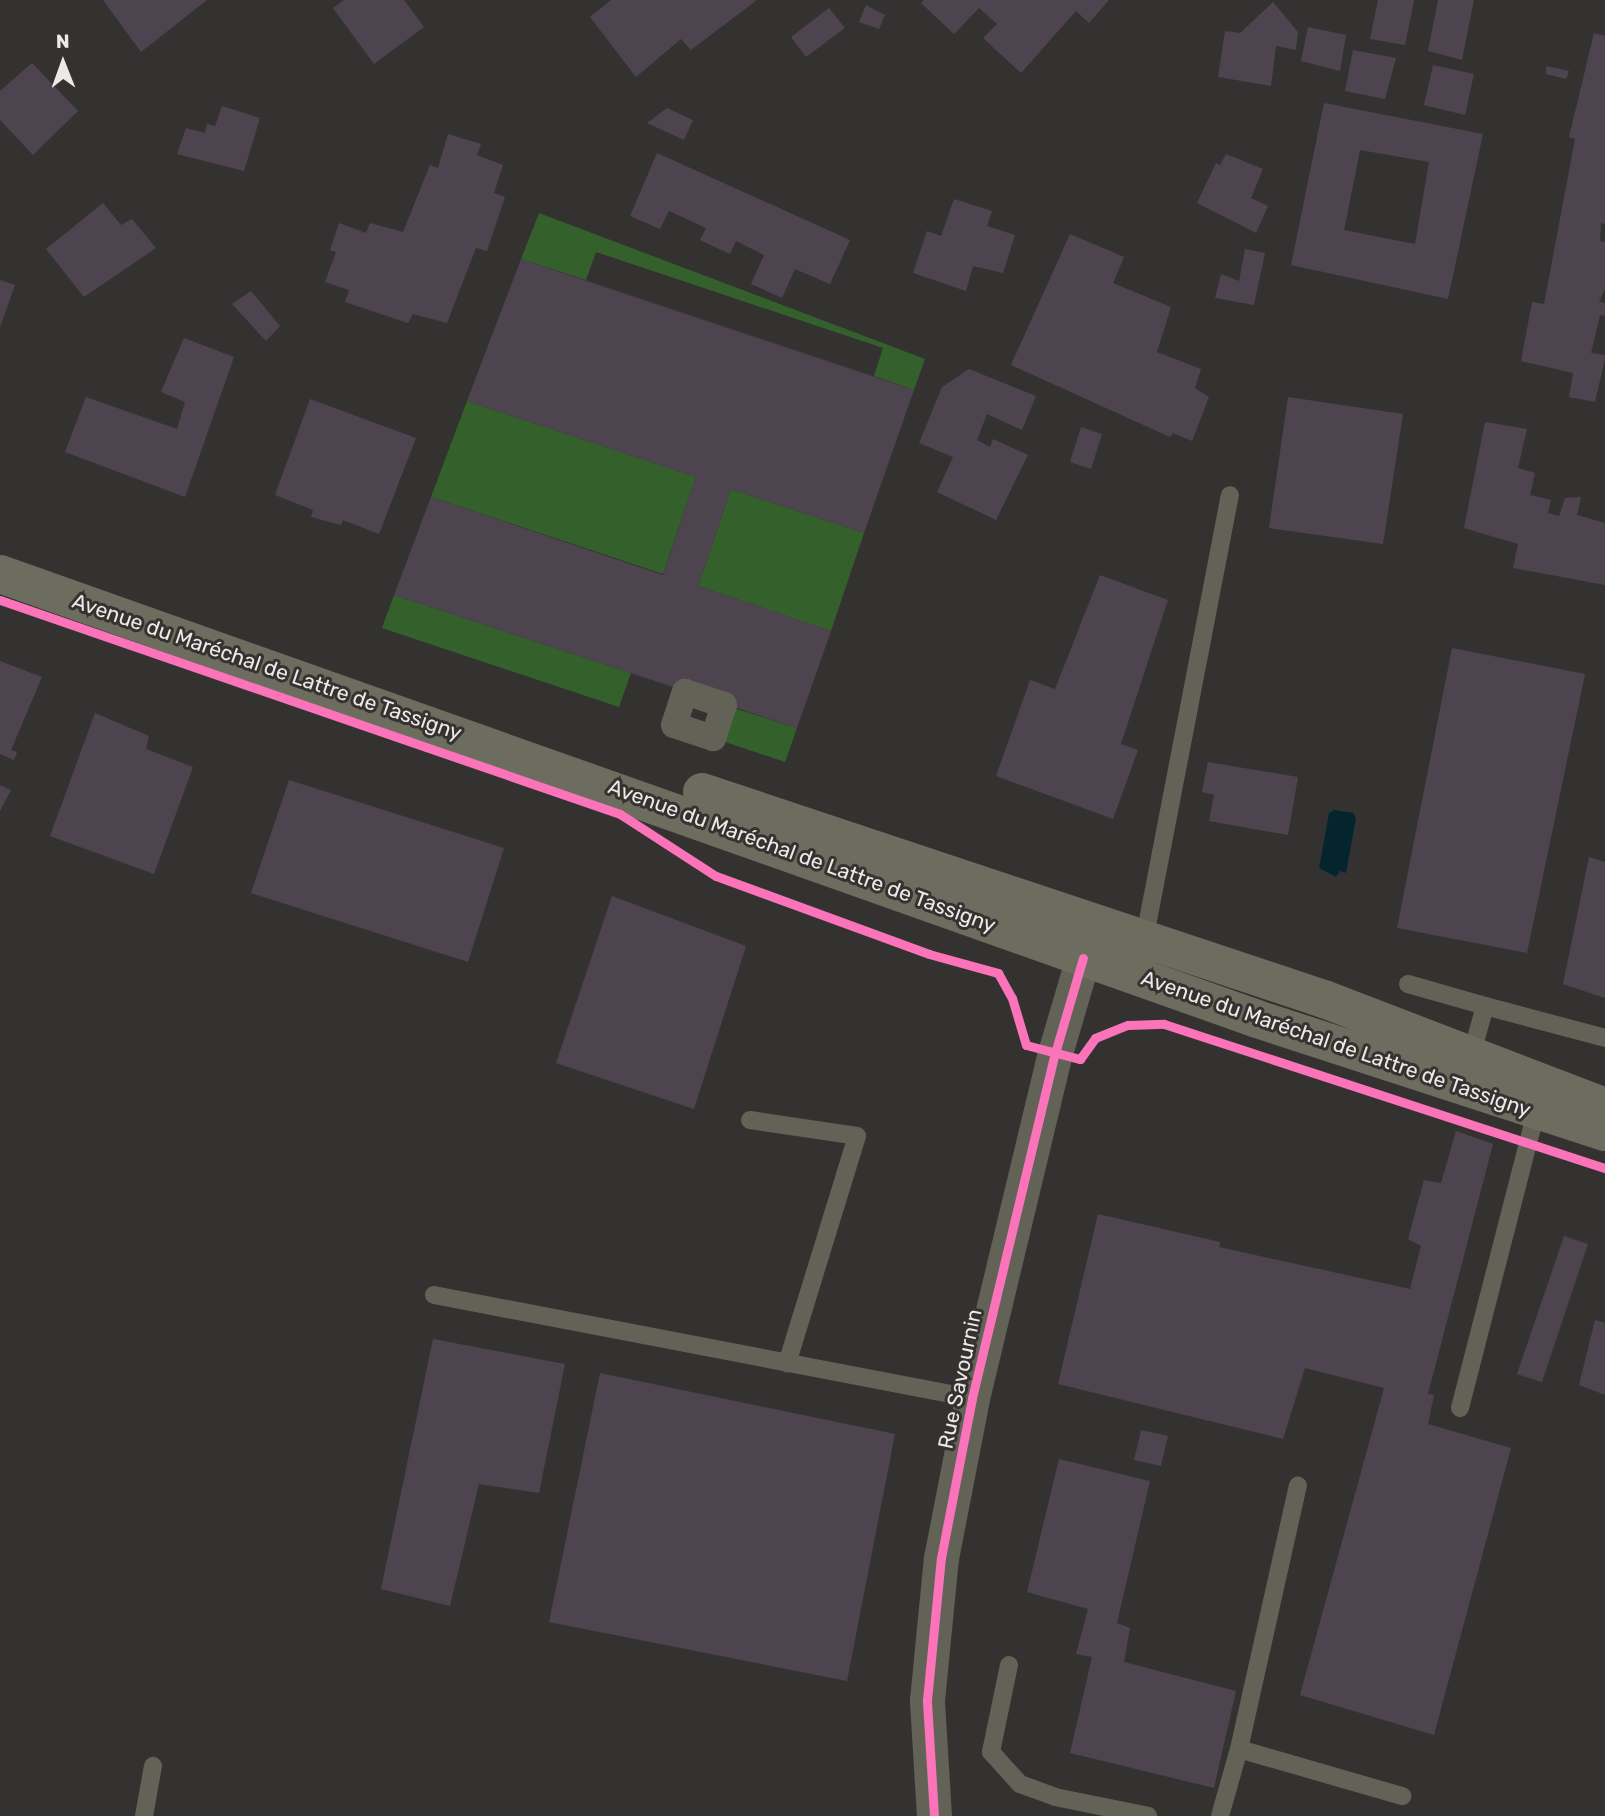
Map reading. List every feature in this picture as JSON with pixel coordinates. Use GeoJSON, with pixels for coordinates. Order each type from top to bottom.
{"type":"FeatureCollection","features":[{"type":"Feature","properties":{"kind":"main road","name":"Avenue du Maréchal de Lattre de Tassigny"},"geometry":{"type":"LineString","coordinates":[[0,550],[1472,1053],[1605,1107]]}},
{"type":"Feature","properties":{"kind":"main road","name":"Avenue du Maréchal de Lattre de Tassigny"},"geometry":{"type":"LineString","coordinates":[[0,574],[1083,958],[1536,1112],[1605,1132]]}},
{"type":"Feature","properties":{"kind":"street","name":"Rue Savournin"},"geometry":{"type":"LineString","coordinates":[[934,1816],[927,1700],[933,1628],[972,1398],[1055,1053],[1083,958]]}},
{"type":"Feature","properties":{"kind":"lane"},"geometry":{"type":"LineString","coordinates":[[1083,958],[1146,941],[1230,495]]}},
{"type":"Feature","properties":{"kind":"lane"},"geometry":{"type":"LineString","coordinates":[[1408,984],[1605,1038]]}},
{"type":"Feature","properties":{"kind":"lane"},"geometry":{"type":"LineString","coordinates":[[1472,1053],[1485,1006]]}},
{"type":"Feature","properties":{"kind":"lane"},"geometry":{"type":"LineString","coordinates":[[1460,1408],[1536,1112]]}},
{"type":"Feature","properties":{"kind":"lane"},"geometry":{"type":"LineString","coordinates":[[750,1119],[857,1136],[787,1363]]}},
{"type":"Feature","properties":{"kind":"lane"},"geometry":{"type":"LineString","coordinates":[[434,1295],[972,1398]]}},
{"type":"Feature","properties":{"kind":"lane"},"geometry":{"type":"LineString","coordinates":[[1220,1816],[1239,1749],[1298,1486]]}},
{"type":"Feature","properties":{"kind":"lane"},"geometry":{"type":"LineString","coordinates":[[1009,1665],[991,1752],[1020,1784],[1055,1797],[1148,1816]]}},
{"type":"Feature","properties":{"kind":"lane"},"geometry":{"type":"LineString","coordinates":[[1239,1749],[1402,1796]]}},
{"type":"Feature","properties":{"kind":"lane"},"geometry":{"type":"LineString","coordinates":[[144,1816],[153,1766]]}},
{"type":"Feature","properties":{"kind":"green space"},"geometry":{"type":"Polygon","coordinates":[[[539,213],[925,359],[914,390],[874,376],[883,348],[596,252],[586,280],[521,259],[539,213]]]}},
{"type":"Feature","properties":{"kind":"green space"},"geometry":{"type":"Polygon","coordinates":[[[467,401],[696,477],[663,574],[431,497],[467,401]]]}},
{"type":"Feature","properties":{"kind":"green space"},"geometry":{"type":"Polygon","coordinates":[[[731,489],[864,533],[831,631],[698,586],[731,489]]]}},
{"type":"Feature","properties":{"kind":"green space"},"geometry":{"type":"Polygon","coordinates":[[[394,595],[631,673],[619,707],[382,628],[394,595]]]}},
{"type":"Feature","properties":{"kind":"green space"},"geometry":{"type":"Polygon","coordinates":[[[724,705],[797,728],[785,762],[713,738],[724,705]]]}},
{"type":"Feature","properties":{"kind":"water"},"geometry":{"type":"Polygon","coordinates":[[[1334,810],[1353,813],[1356,818],[1346,873],[1340,871],[1336,877],[1319,868],[1329,813],[1334,810]]]}},
{"type":"Feature","properties":{"kind":"building"},"geometry":{"type":"Polygon","coordinates":[[[103,0],[207,0],[141,52],[103,0]]]}},
{"type":"Feature","properties":{"kind":"building"},"geometry":{"type":"Polygon","coordinates":[[[344,0],[404,0],[424,27],[374,64],[333,8],[344,0]]]}},
{"type":"Feature","properties":{"kind":"building"},"geometry":{"type":"Polygon","coordinates":[[[611,0],[757,0],[691,50],[681,39],[636,77],[590,17],[611,0]]]}},
{"type":"Feature","properties":{"kind":"building"},"geometry":{"type":"Polygon","coordinates":[[[924,0],[1109,0],[1089,23],[1076,11],[1021,73],[983,38],[997,24],[979,8],[954,34],[921,3],[924,0]]]}},
{"type":"Feature","properties":{"kind":"building"},"geometry":{"type":"Polygon","coordinates":[[[1378,0],[1414,0],[1405,45],[1370,39],[1378,0]]]}},
{"type":"Feature","properties":{"kind":"building"},"geometry":{"type":"Polygon","coordinates":[[[1438,0],[1474,0],[1462,60],[1428,51],[1438,0]]]}},
{"type":"Feature","properties":{"kind":"building"},"geometry":{"type":"Polygon","coordinates":[[[1273,2],[1298,32],[1296,50],[1276,46],[1271,86],[1218,77],[1225,31],[1240,33],[1273,2]]]}},
{"type":"Feature","properties":{"kind":"building"},"geometry":{"type":"Polygon","coordinates":[[[866,5],[885,15],[879,29],[859,22],[866,5]]]}},
{"type":"Feature","properties":{"kind":"building"},"geometry":{"type":"Polygon","coordinates":[[[829,8],[845,28],[806,57],[791,37],[829,8]]]}},
{"type":"Feature","properties":{"kind":"building"},"geometry":{"type":"Polygon","coordinates":[[[1308,27],[1346,35],[1340,71],[1301,61],[1308,27]]]}},
{"type":"Feature","properties":{"kind":"building"},"geometry":{"type":"Polygon","coordinates":[[[1594,33],[1605,36],[1605,224],[1601,223],[1600,241],[1605,242],[1605,289],[1599,302],[1605,303],[1605,316],[1600,315],[1591,353],[1605,355],[1605,359],[1595,402],[1569,397],[1573,373],[1521,361],[1532,302],[1544,304],[1575,139],[1569,137],[1594,33]]]}},
{"type":"Feature","properties":{"kind":"building"},"geometry":{"type":"Polygon","coordinates":[[[1353,50],[1396,58],[1385,99],[1345,91],[1353,50]]]}},
{"type":"Feature","properties":{"kind":"building"},"geometry":{"type":"Polygon","coordinates":[[[32,63],[78,111],[33,155],[0,120],[0,91],[32,63]]]}},
{"type":"Feature","properties":{"kind":"building"},"geometry":{"type":"Polygon","coordinates":[[[1433,65],[1474,74],[1465,115],[1424,105],[1433,65]]]}},
{"type":"Feature","properties":{"kind":"building"},"geometry":{"type":"Polygon","coordinates":[[[1546,66],[1569,71],[1566,79],[1546,74],[1546,66]]]}},
{"type":"Feature","properties":{"kind":"building"},"geometry":{"type":"Polygon","coordinates":[[[1324,103],[1483,134],[1448,299],[1291,265],[1324,103]],[[1360,150],[1344,230],[1415,244],[1429,162],[1360,150]]]}},
{"type":"Feature","properties":{"kind":"building"},"geometry":{"type":"Polygon","coordinates":[[[222,106],[260,118],[244,171],[177,154],[186,128],[205,133],[207,124],[215,126],[222,106]]]}},
{"type":"Feature","properties":{"kind":"building"},"geometry":{"type":"Polygon","coordinates":[[[667,108],[693,120],[684,140],[647,123],[667,108]]]}},
{"type":"Feature","properties":{"kind":"building"},"geometry":{"type":"Polygon","coordinates":[[[448,134],[481,144],[477,155],[503,165],[494,193],[505,197],[487,251],[476,248],[447,323],[413,314],[408,323],[345,302],[349,290],[325,282],[336,252],[330,250],[339,223],[366,233],[370,223],[403,232],[430,165],[438,168],[448,134]]]}},
{"type":"Feature","properties":{"kind":"building"},"geometry":{"type":"Polygon","coordinates":[[[657,153],[850,240],[830,284],[795,269],[782,298],[751,284],[764,255],[736,241],[730,254],[700,240],[706,228],[669,211],[660,229],[630,216],[657,153]]]}},
{"type":"Feature","properties":{"kind":"building"},"geometry":{"type":"Polygon","coordinates":[[[1226,154],[1263,169],[1251,198],[1268,206],[1256,233],[1197,203],[1216,163],[1220,165],[1226,154]]]}},
{"type":"Feature","properties":{"kind":"building"},"geometry":{"type":"Polygon","coordinates":[[[954,199],[992,211],[987,226],[1015,235],[1003,273],[973,266],[966,291],[913,273],[927,231],[941,236],[954,199]]]}},
{"type":"Feature","properties":{"kind":"building"},"geometry":{"type":"Polygon","coordinates":[[[103,203],[121,225],[132,219],[156,248],[84,297],[46,249],[103,203]]]}},
{"type":"Feature","properties":{"kind":"building"},"geometry":{"type":"Polygon","coordinates":[[[1070,234],[1124,257],[1113,283],[1171,307],[1157,352],[1201,369],[1195,388],[1209,397],[1192,441],[1173,433],[1170,437],[1011,365],[1070,234]]]}},
{"type":"Feature","properties":{"kind":"building"},"geometry":{"type":"Polygon","coordinates":[[[1245,249],[1265,253],[1254,305],[1215,298],[1221,274],[1239,281],[1245,249]]]}},
{"type":"Feature","properties":{"kind":"building"},"geometry":{"type":"Polygon","coordinates":[[[521,259],[914,390],[864,533],[731,489],[698,586],[831,631],[797,728],[394,595],[431,497],[663,575],[696,477],[467,401],[521,259]]]}},
{"type":"Feature","properties":{"kind":"building"},"geometry":{"type":"Polygon","coordinates":[[[0,280],[15,285],[0,327],[0,280]]]}},
{"type":"Feature","properties":{"kind":"building"},"geometry":{"type":"Polygon","coordinates":[[[251,291],[280,326],[266,341],[232,304],[251,291]]]}},
{"type":"Feature","properties":{"kind":"building"},"geometry":{"type":"Polygon","coordinates":[[[184,338],[234,357],[185,497],[65,452],[86,397],[177,429],[185,402],[161,392],[184,338]]]}},
{"type":"Feature","properties":{"kind":"building"},"geometry":{"type":"Polygon","coordinates":[[[969,369],[1036,396],[1022,430],[987,414],[977,440],[990,447],[993,439],[1028,455],[996,520],[937,492],[953,457],[919,443],[942,387],[969,369]]]}},
{"type":"Feature","properties":{"kind":"building"},"geometry":{"type":"Polygon","coordinates":[[[1288,397],[1403,414],[1383,544],[1269,528],[1288,397]]]}},
{"type":"Feature","properties":{"kind":"building"},"geometry":{"type":"Polygon","coordinates":[[[310,399],[416,438],[379,534],[343,520],[341,525],[311,517],[313,510],[275,495],[310,399]]]}},
{"type":"Feature","properties":{"kind":"building"},"geometry":{"type":"Polygon","coordinates":[[[1485,422],[1527,429],[1518,468],[1535,473],[1530,495],[1551,500],[1548,513],[1559,516],[1565,498],[1581,497],[1577,515],[1605,523],[1605,585],[1513,568],[1518,544],[1464,528],[1485,422]]]}},
{"type":"Feature","properties":{"kind":"building"},"geometry":{"type":"Polygon","coordinates":[[[1081,427],[1102,434],[1091,469],[1070,462],[1081,427]]]}},
{"type":"Feature","properties":{"kind":"building"},"geometry":{"type":"Polygon","coordinates":[[[1100,575],[1168,600],[1121,744],[1138,750],[1113,819],[996,776],[1030,680],[1055,689],[1100,575]]]}},
{"type":"Feature","properties":{"kind":"building"},"geometry":{"type":"Polygon","coordinates":[[[1452,648],[1585,674],[1527,953],[1397,928],[1452,648]]]}},
{"type":"Feature","properties":{"kind":"building"},"geometry":{"type":"Polygon","coordinates":[[[0,661],[42,677],[11,750],[17,752],[14,760],[0,754],[0,661]]]}},
{"type":"Feature","properties":{"kind":"building"},"geometry":{"type":"Polygon","coordinates":[[[95,713],[149,736],[146,749],[193,767],[154,874],[50,836],[95,713]]]}},
{"type":"Feature","properties":{"kind":"building"},"geometry":{"type":"Polygon","coordinates":[[[1208,762],[1298,777],[1288,835],[1209,821],[1214,795],[1202,792],[1208,762]]]}},
{"type":"Feature","properties":{"kind":"building"},"geometry":{"type":"Polygon","coordinates":[[[289,780],[504,848],[468,962],[251,893],[289,780]]]}},
{"type":"Feature","properties":{"kind":"building"},"geometry":{"type":"Polygon","coordinates":[[[0,785],[11,790],[0,811],[0,785]]]}},
{"type":"Feature","properties":{"kind":"building"},"geometry":{"type":"Polygon","coordinates":[[[1589,857],[1605,862],[1605,998],[1563,984],[1589,857]]]}},
{"type":"Feature","properties":{"kind":"building"},"geometry":{"type":"Polygon","coordinates":[[[612,896],[746,946],[694,1109],[556,1063],[612,896]]]}},
{"type":"Feature","properties":{"kind":"building"},"geometry":{"type":"Polygon","coordinates":[[[1456,1131],[1493,1144],[1428,1394],[1434,1395],[1428,1424],[1511,1448],[1434,1735],[1300,1695],[1384,1388],[1305,1368],[1283,1439],[1058,1384],[1098,1214],[1220,1242],[1219,1247],[1410,1289],[1421,1246],[1408,1239],[1424,1180],[1441,1183],[1456,1131]]]}},
{"type":"Feature","properties":{"kind":"building"},"geometry":{"type":"Polygon","coordinates":[[[1564,1236],[1588,1244],[1542,1382],[1517,1374],[1564,1236]]]}},
{"type":"Feature","properties":{"kind":"building"},"geometry":{"type":"Polygon","coordinates":[[[1595,1320],[1605,1323],[1605,1395],[1579,1385],[1595,1320]]]}},
{"type":"Feature","properties":{"kind":"building"},"geometry":{"type":"Polygon","coordinates":[[[433,1339],[565,1364],[539,1493],[479,1484],[450,1606],[381,1589],[433,1339]]]}},
{"type":"Feature","properties":{"kind":"building"},"geometry":{"type":"Polygon","coordinates":[[[600,1373],[895,1434],[847,1681],[549,1622],[600,1373]]]}},
{"type":"Feature","properties":{"kind":"building"},"geometry":{"type":"Polygon","coordinates":[[[1141,1430],[1168,1436],[1161,1466],[1134,1460],[1141,1430]]]}},
{"type":"Feature","properties":{"kind":"building"},"geometry":{"type":"Polygon","coordinates":[[[1059,1459],[1150,1481],[1117,1623],[1130,1628],[1124,1662],[1236,1691],[1214,1788],[1070,1753],[1092,1657],[1076,1654],[1088,1609],[1027,1592],[1059,1459]]]}},
{"type":"Feature","properties":{"kind":"cycle path"},"geometry":{"type":"LineString","coordinates":[[0,600],[620,814],[716,876],[929,954],[998,973],[1012,998],[1026,1045],[1080,1059],[1095,1038],[1128,1025],[1164,1024],[1605,1168]]}},
{"type":"Feature","properties":{"kind":"cycle path"},"geometry":{"type":"LineString","coordinates":[[934,1816],[927,1700],[941,1558],[972,1398],[1055,1053],[1083,958]]}}]}
